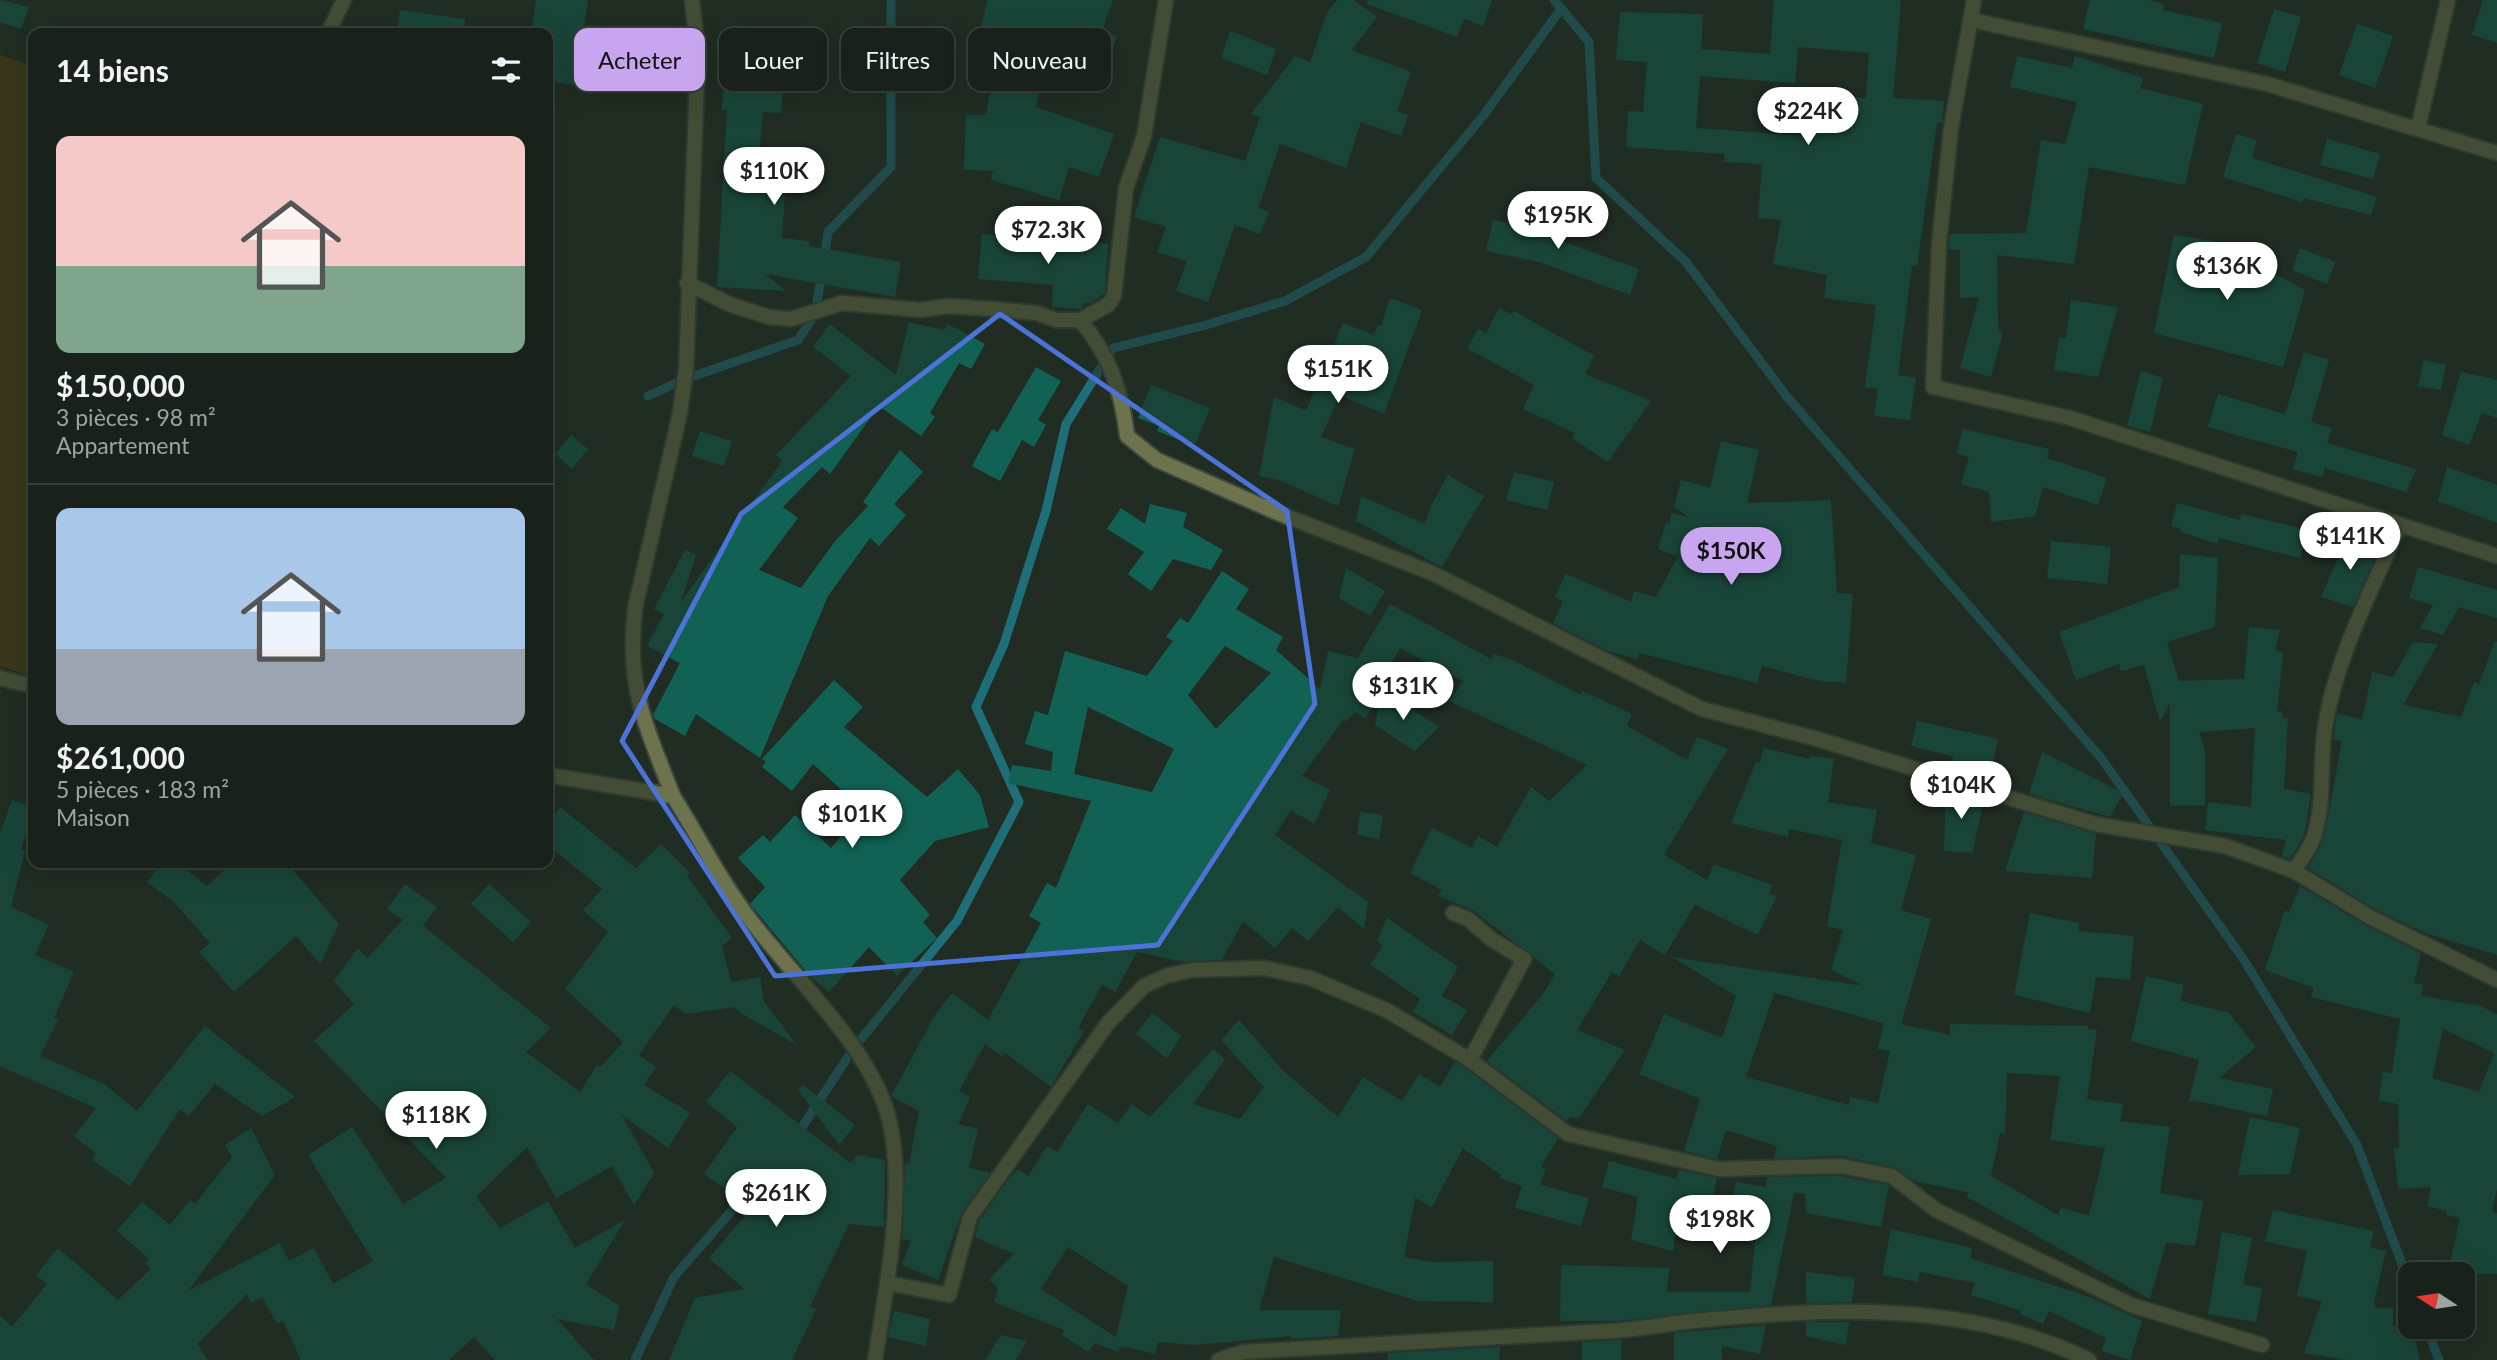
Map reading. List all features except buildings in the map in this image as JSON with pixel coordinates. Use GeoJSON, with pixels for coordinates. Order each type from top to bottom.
{"type":"FeatureCollection","features":[{"type":"Feature","properties":{"kind":"street"},"geometry":{"type":"LineString","coordinates":[[330,28],[344,0]]}},
{"type":"Feature","properties":{"kind":"street"},"geometry":{"type":"LineString","coordinates":[[692,0],[698,52],[687,283],[686,369],[680,414],[635,608],[631,640],[638,705],[673,796],[750,921],[835,1022],[872,1078],[887,1112],[893,1147],[895,1201],[887,1283],[875,1360]]}},
{"type":"Feature","properties":{"kind":"street"},"geometry":{"type":"LineString","coordinates":[[687,283],[729,304],[769,317],[791,318],[842,303],[921,310],[948,306],[994,309],[1037,313],[1056,320],[1080,320],[1108,306],[1114,296],[1126,188],[1144,136],[1166,0]]}},
{"type":"Feature","properties":{"kind":"street"},"geometry":{"type":"LineString","coordinates":[[1975,0],[1951,128],[1939,244],[1933,387],[2070,418],[2497,556]]}},
{"type":"Feature","properties":{"kind":"street"},"geometry":{"type":"LineString","coordinates":[[2418,128],[2448,0]]}},
{"type":"Feature","properties":{"kind":"street"},"geometry":{"type":"LineString","coordinates":[[1971,20],[2267,85],[2497,153]]}},
{"type":"Feature","properties":{"kind":"street"},"geometry":{"type":"LineString","coordinates":[[1080,320],[1112,368],[1124,410],[1127,436],[1157,460],[1278,513],[1432,573],[1702,709],[1814,738],[2076,818],[2130,831],[2225,846],[2294,872],[2370,917],[2497,980]]}},
{"type":"Feature","properties":{"kind":"street"},"geometry":{"type":"LineString","coordinates":[[2294,872],[2313,841],[2322,800],[2325,726],[2341,669],[2353,633],[2400,525]]}},
{"type":"Feature","properties":{"kind":"street"},"geometry":{"type":"LineString","coordinates":[[0,678],[28,685]]}},
{"type":"Feature","properties":{"kind":"street"},"geometry":{"type":"LineString","coordinates":[[553,776],[673,796]]}},
{"type":"Feature","properties":{"kind":"street"},"geometry":{"type":"LineString","coordinates":[[1453,913],[1468,919],[1491,939],[1524,959],[1470,1060]]}},
{"type":"Feature","properties":{"kind":"street"},"geometry":{"type":"LineString","coordinates":[[887,1283],[948,1295],[970,1217],[1108,1023],[1144,986],[1167,976],[1229,967],[1264,968],[1310,978],[1388,1011],[1470,1060],[1568,1134],[1718,1169],[1841,1166],[1892,1176],[1936,1210],[2131,1305],[2262,1345]]}},
{"type":"Feature","properties":{"kind":"street"},"geometry":{"type":"LineString","coordinates":[[1219,1360],[1243,1352],[1508,1334],[1611,1331],[1784,1314],[1882,1314],[1952,1317],[2003,1328],[2089,1360]]}},
{"type":"Feature","properties":{"kind":"highlighted area"},"geometry":{"type":"Polygon","coordinates":[[[1000,314],[1287,511],[1315,704],[1158,945],[775,976],[622,741],[741,514],[1000,314]]]}},
{"type":"Feature","properties":{"kind":"shaded area"},"geometry":{"type":"Polygon","coordinates":[[[0,55],[28,64],[28,675],[0,666],[0,55]]]}},
{"type":"Feature","properties":{"kind":"waterway"},"geometry":{"type":"LineString","coordinates":[[824,259],[828,232],[891,167],[891,0]]}},
{"type":"Feature","properties":{"kind":"waterway"},"geometry":{"type":"LineString","coordinates":[[1554,0],[1589,42],[1596,178],[1686,262],[1788,398],[2101,758],[2244,960],[2357,1145],[2401,1262]]}},
{"type":"Feature","properties":{"kind":"waterway"},"geometry":{"type":"LineString","coordinates":[[797,1135],[853,1049],[957,921],[1019,802],[976,707],[1004,644],[1046,511],[1066,424],[1113,348],[1206,325],[1285,301],[1366,257],[1483,116],[1561,9]]}},
{"type":"Feature","properties":{"kind":"waterway"},"geometry":{"type":"LineString","coordinates":[[648,396],[685,379],[798,340],[815,314],[822,273]]}},
{"type":"Feature","properties":{"kind":"waterway"},"geometry":{"type":"LineString","coordinates":[[635,1360],[674,1277],[747,1193]]}},
{"type":"Feature","properties":{"kind":"waterway"},"geometry":{"type":"LineString","coordinates":[[2431,1339],[2439,1360]]}}]}
